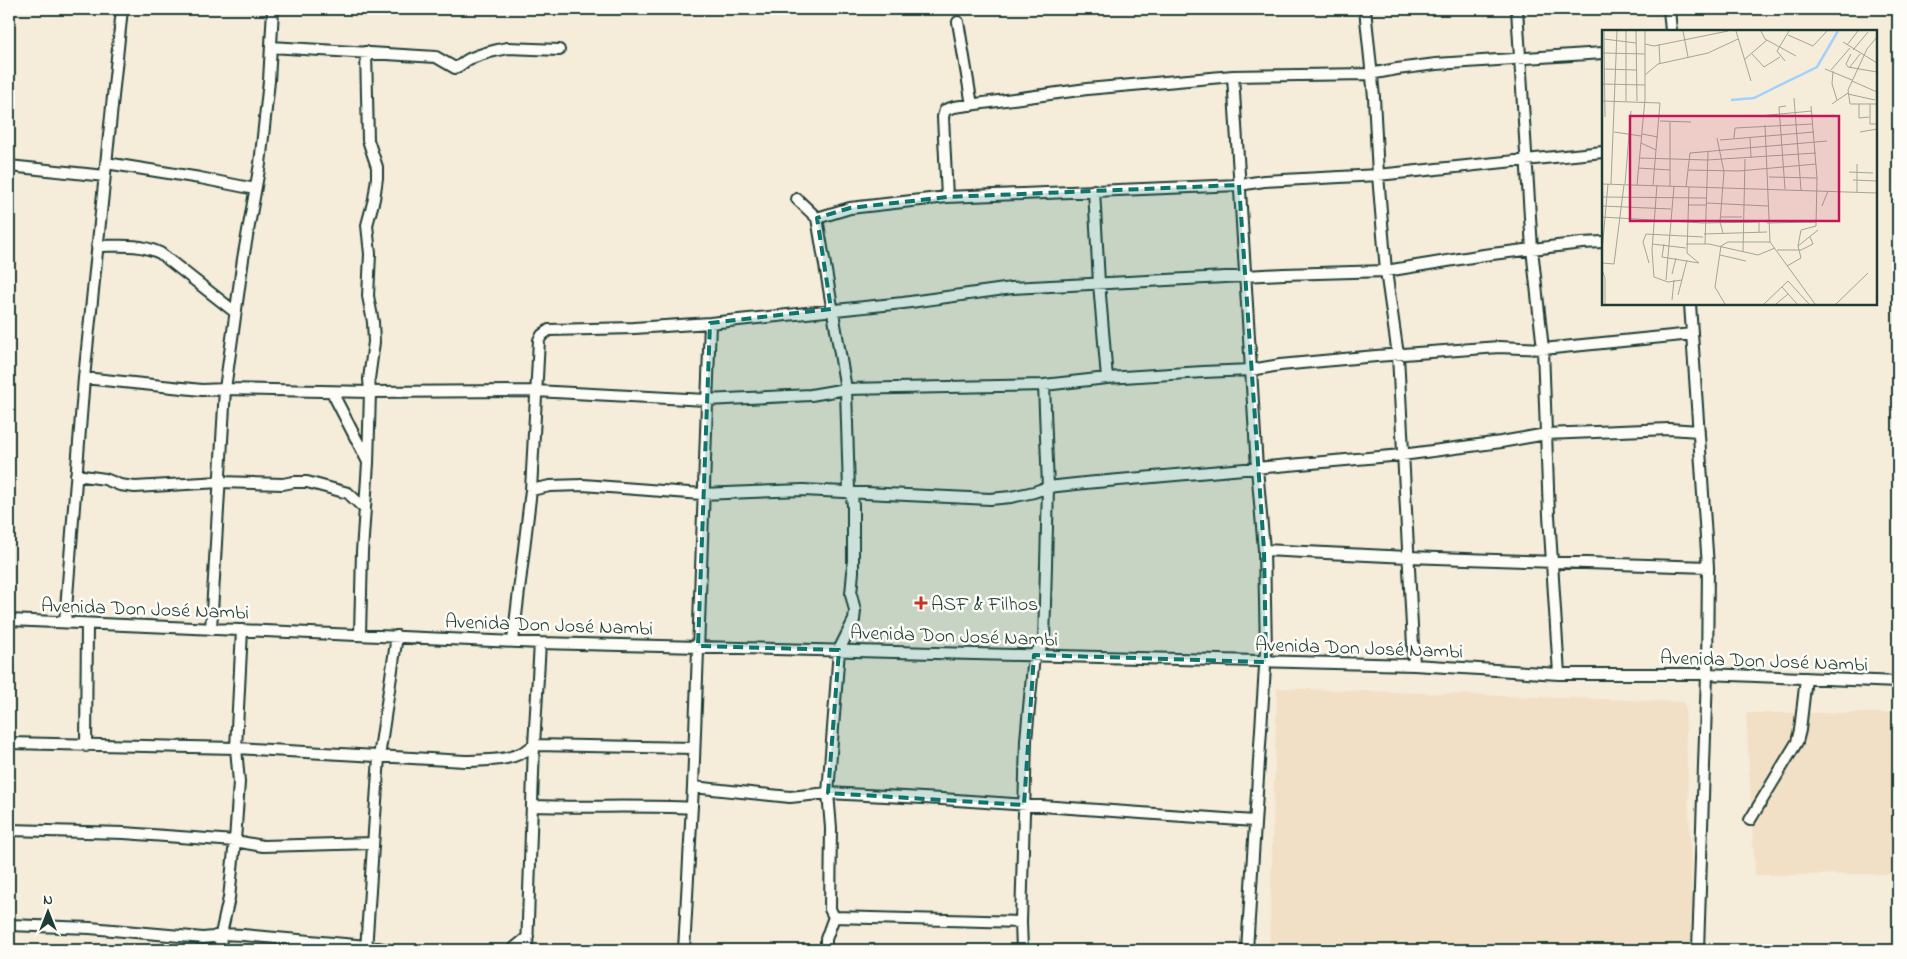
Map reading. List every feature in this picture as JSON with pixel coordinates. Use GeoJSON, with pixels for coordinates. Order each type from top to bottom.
{"type":"FeatureCollection","features":[{"type":"Feature","properties":{"kind":"street"},"geometry":{"type":"LineString","coordinates":[[65,622],[84,378],[122,9]]}},
{"type":"Feature","properties":{"kind":"street"},"geometry":{"type":"LineString","coordinates":[[211,628],[225,389],[235,312],[260,164],[273,9]]}},
{"type":"Feature","properties":{"kind":"street"},"geometry":{"type":"LineString","coordinates":[[1364,9],[1374,97],[1386,271],[1398,355],[1414,665]]}},
{"type":"Feature","properties":{"kind":"street"},"geometry":{"type":"LineString","coordinates":[[1517,9],[1532,249],[1543,348],[1552,562],[1559,674]]}},
{"type":"Feature","properties":{"kind":"street"},"geometry":{"type":"LineString","coordinates":[[1668,9],[1671,30]]}},
{"type":"Feature","properties":{"kind":"street"},"geometry":{"type":"LineString","coordinates":[[958,22],[972,105]]}},
{"type":"Feature","properties":{"kind":"street"},"geometry":{"type":"LineString","coordinates":[[271,47],[436,57],[455,68],[470,59],[500,49],[559,50]]}},
{"type":"Feature","properties":{"kind":"street"},"geometry":{"type":"LineString","coordinates":[[360,634],[368,463],[369,379],[374,342],[373,322],[368,296],[370,254],[367,224],[374,199],[377,167],[368,140],[366,52]]}},
{"type":"Feature","properties":{"kind":"street"},"geometry":{"type":"LineString","coordinates":[[947,198],[943,118],[945,110],[1087,89],[1234,76],[1370,74],[1417,66],[1602,53]]}},
{"type":"Feature","properties":{"kind":"street"},"geometry":{"type":"LineString","coordinates":[[1234,76],[1239,185],[1264,550],[1266,662],[1254,821],[1247,950]]}},
{"type":"Feature","properties":{"kind":"street"},"geometry":{"type":"LineString","coordinates":[[817,218],[850,208],[947,198],[1239,185],[1264,181],[1378,175],[1602,152]]}},
{"type":"Feature","properties":{"kind":"street"},"geometry":{"type":"LineString","coordinates":[[106,163],[255,189]]}},
{"type":"Feature","properties":{"kind":"street"},"geometry":{"type":"LineString","coordinates":[[9,166],[104,176]]}},
{"type":"Feature","properties":{"kind":"street"},"geometry":{"type":"LineString","coordinates":[[1094,190],[1107,378]]}},
{"type":"Feature","properties":{"kind":"street"},"geometry":{"type":"LineString","coordinates":[[797,199],[817,218],[846,389],[849,491],[854,506],[854,572],[851,594],[855,611],[854,620],[839,650],[828,793],[831,828],[830,909],[834,917],[826,939],[826,950]]}},
{"type":"Feature","properties":{"kind":"street"},"geometry":{"type":"LineString","coordinates":[[514,641],[531,490],[539,340],[548,330],[634,328],[710,323],[902,303],[1012,288],[1246,275],[1386,271],[1440,261],[1602,242]]}},
{"type":"Feature","properties":{"kind":"street"},"geometry":{"type":"LineString","coordinates":[[97,246],[137,246],[149,248],[160,253],[235,312]]}},
{"type":"Feature","properties":{"kind":"street"},"geometry":{"type":"LineString","coordinates":[[1690,305],[1708,567],[1707,674],[1698,950]]}},
{"type":"Feature","properties":{"kind":"street"},"geometry":{"type":"LineString","coordinates":[[684,950],[693,787],[702,494],[710,323]]}},
{"type":"Feature","properties":{"kind":"street"},"geometry":{"type":"LineString","coordinates":[[84,378],[202,390],[332,392],[535,391],[706,400],[811,395],[846,389],[1044,385],[1107,378],[1251,370],[1297,363],[1499,347],[1543,348],[1692,334]]}},
{"type":"Feature","properties":{"kind":"street"},"geometry":{"type":"LineString","coordinates":[[1022,950],[1021,922],[1026,740],[1034,656],[1044,643],[1048,487],[1044,385]]}},
{"type":"Feature","properties":{"kind":"street"},"geometry":{"type":"LineString","coordinates":[[332,392],[368,463]]}},
{"type":"Feature","properties":{"kind":"street"},"geometry":{"type":"LineString","coordinates":[[531,490],[550,486],[583,485],[672,490],[702,494],[803,490],[990,499],[1019,496],[1048,487],[1402,455],[1546,434],[1669,429],[1699,431]]}},
{"type":"Feature","properties":{"kind":"street"},"geometry":{"type":"LineString","coordinates":[[76,475],[126,486],[220,482],[283,484],[300,482],[348,493],[365,509]]}},
{"type":"Feature","properties":{"kind":"street"},"geometry":{"type":"LineString","coordinates":[[348,493],[366,484]]}},
{"type":"Feature","properties":{"kind":"street"},"geometry":{"type":"LineString","coordinates":[[1264,550],[1708,567]]}},
{"type":"Feature","properties":{"kind":"street","name":"Avenida Don José Nambi"},"geometry":{"type":"LineString","coordinates":[[9,620],[540,643],[1414,665],[1559,674],[1707,674],[1898,682]]}},
{"type":"Feature","properties":{"kind":"street"},"geometry":{"type":"LineString","coordinates":[[86,746],[87,624]]}},
{"type":"Feature","properties":{"kind":"street"},"geometry":{"type":"LineString","coordinates":[[220,950],[221,934],[229,898],[235,841],[238,782],[236,748],[242,630]]}},
{"type":"Feature","properties":{"kind":"street"},"geometry":{"type":"LineString","coordinates":[[366,948],[379,757],[397,636]]}},
{"type":"Feature","properties":{"kind":"street"},"geometry":{"type":"LineString","coordinates":[[527,950],[534,745],[540,643]]}},
{"type":"Feature","properties":{"kind":"street"},"geometry":{"type":"LineString","coordinates":[[1750,820],[1797,742],[1806,678]]}},
{"type":"Feature","properties":{"kind":"street"},"geometry":{"type":"LineString","coordinates":[[9,743],[236,748],[379,757],[497,760],[525,753],[534,745],[694,748]]}},
{"type":"Feature","properties":{"kind":"street"},"geometry":{"type":"LineString","coordinates":[[693,787],[790,797],[828,793],[1024,804],[1254,821]]}},
{"type":"Feature","properties":{"kind":"street"},"geometry":{"type":"LineString","coordinates":[[532,806],[587,808],[642,805],[692,808]]}},
{"type":"Feature","properties":{"kind":"street"},"geometry":{"type":"LineString","coordinates":[[9,830],[124,833],[235,841],[263,846],[374,843]]}},
{"type":"Feature","properties":{"kind":"street"},"geometry":{"type":"LineString","coordinates":[[834,917],[1021,922]]}},
{"type":"Feature","properties":{"kind":"street"},"geometry":{"type":"LineString","coordinates":[[9,925],[90,928],[203,938],[221,934],[388,950]]}},
{"type":"Feature","properties":{"kind":"street"},"geometry":{"type":"LineString","coordinates":[[512,950],[528,937]]}},
{"type":"Feature","properties":{"kind":"highlighted area"},"geometry":{"type":"Polygon","coordinates":[[[1239,185],[1264,550],[1266,662],[1034,655],[1024,805],[828,793],[839,650],[698,646],[710,323],[831,309],[817,218],[850,208],[947,197],[1239,185]]]}},
{"type":"Feature","properties":{"kind":"shaded area"},"geometry":{"type":"Polygon","coordinates":[[[1277,688],[1685,702],[1694,950],[1269,950],[1277,688]]]}},
{"type":"Feature","properties":{"kind":"shaded area"},"geometry":{"type":"Polygon","coordinates":[[[1746,713],[1898,713],[1898,874],[1755,875],[1746,713]]]}},
{"type":"Feature","properties":{"kind":"place","name":"ASF & Filhos"},"geometry":{"type":"Point","coordinates":[921,603]}}]}
